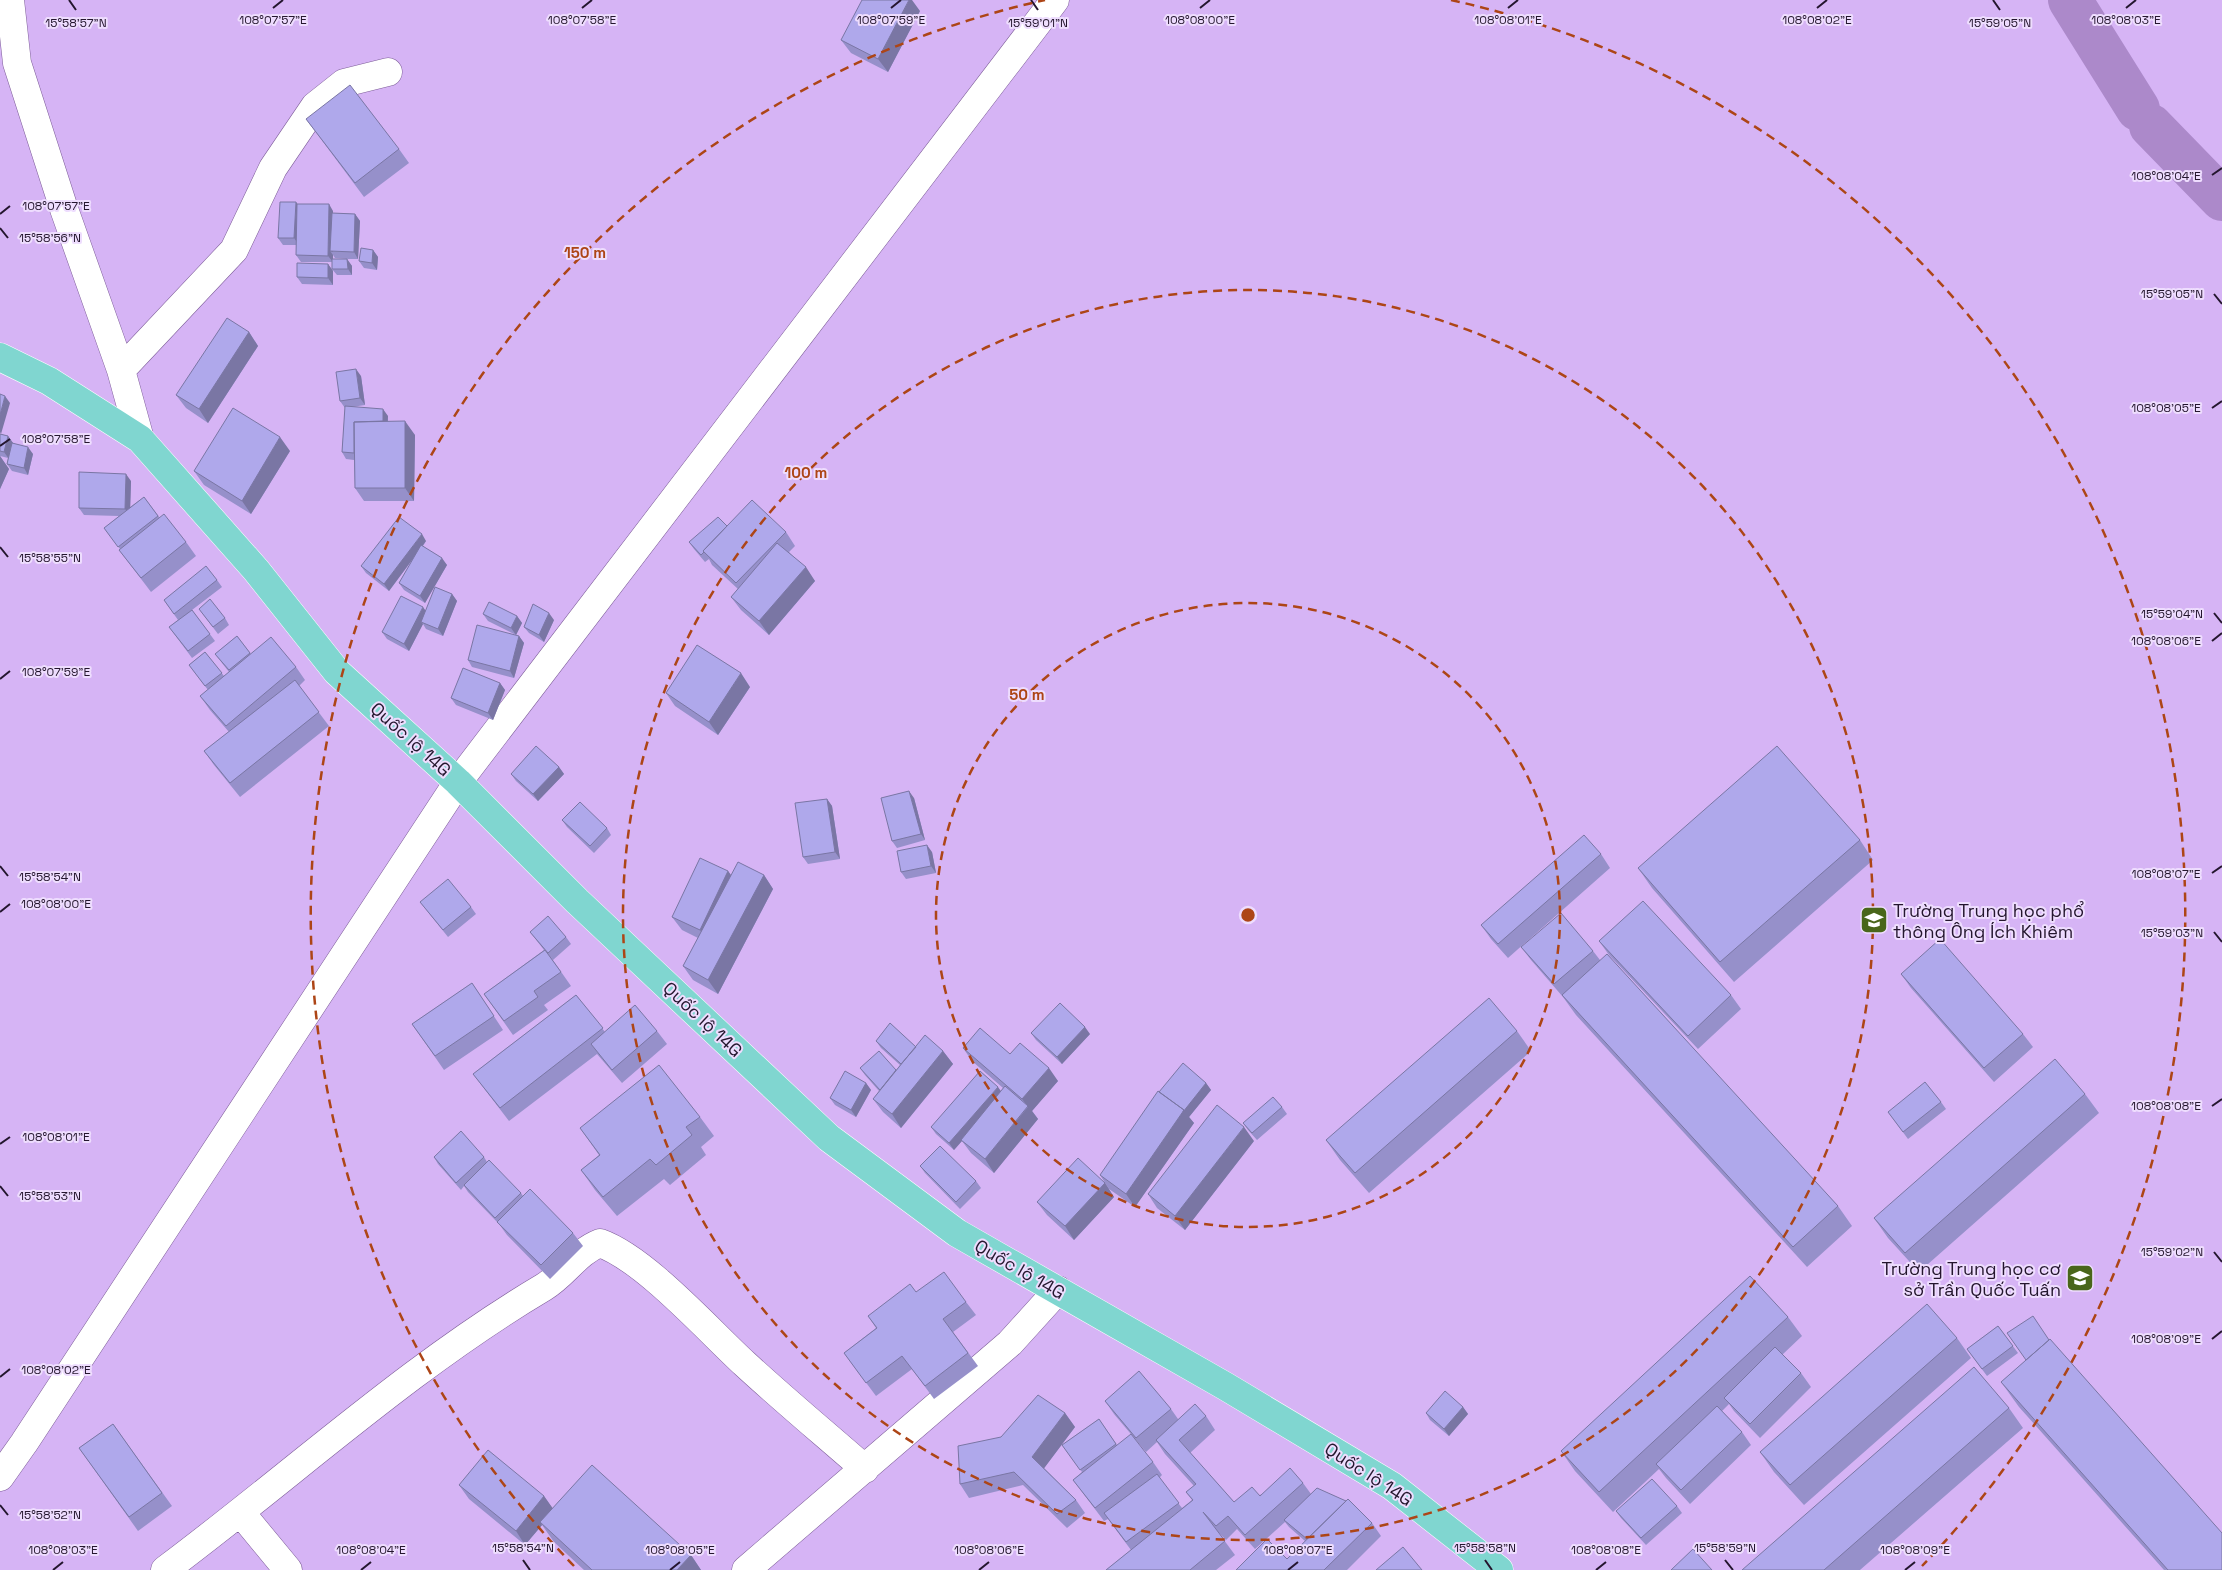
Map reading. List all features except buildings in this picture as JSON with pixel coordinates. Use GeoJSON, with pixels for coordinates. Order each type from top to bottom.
{"type":"FeatureCollection","features":[{"type":"Feature","properties":{"kind":"main road","name":"Quốc lộ 14G"},"geometry":{"type":"LineString","coordinates":[[0,357],[49,381],[140,439],[256,570],[337,672],[458,782],[577,901],[829,1138],[957,1233],[1225,1386],[1392,1486],[1499,1570]]}},
{"type":"Feature","properties":{"kind":"street"},"geometry":{"type":"LineString","coordinates":[[10,0],[17,62],[64,209],[120,370],[140,439]]}},
{"type":"Feature","properties":{"kind":"street"},"geometry":{"type":"LineString","coordinates":[[0,1477],[35,1427],[458,782],[1054,0]]}},
{"type":"Feature","properties":{"kind":"street"},"geometry":{"type":"LineString","coordinates":[[120,370],[234,250],[274,168],[314,106],[344,83],[388,72]]}},
{"type":"Feature","properties":{"kind":"street"},"geometry":{"type":"LineString","coordinates":[[165,1570],[241,1513],[400,1386],[520,1299],[546,1286],[587,1248],[600,1242],[612,1247],[654,1279],[746,1366],[865,1469]]}},
{"type":"Feature","properties":{"kind":"street"},"geometry":{"type":"LineString","coordinates":[[746,1570],[1010,1343],[1058,1290]]}},
{"type":"Feature","properties":{"kind":"street"},"geometry":{"type":"LineString","coordinates":[[241,1513],[288,1570]]}},
{"type":"Feature","properties":{"kind":"waterway"},"geometry":{"type":"LineString","coordinates":[[2070,0],[2138,109]]}},
{"type":"Feature","properties":{"kind":"waterway"},"geometry":{"type":"LineString","coordinates":[[2151,126],[2222,199]]}},
{"type":"Feature","properties":{"kind":"place","name":"Trường Trung học phổ thông Ông Ích Khiêm"},"geometry":{"type":"Point","coordinates":[1874,920]}},
{"type":"Feature","properties":{"kind":"place","name":"Trường Trung học cơ sở Trần Quốc Tuấn"},"geometry":{"type":"Point","coordinates":[2080,1278]}}]}
